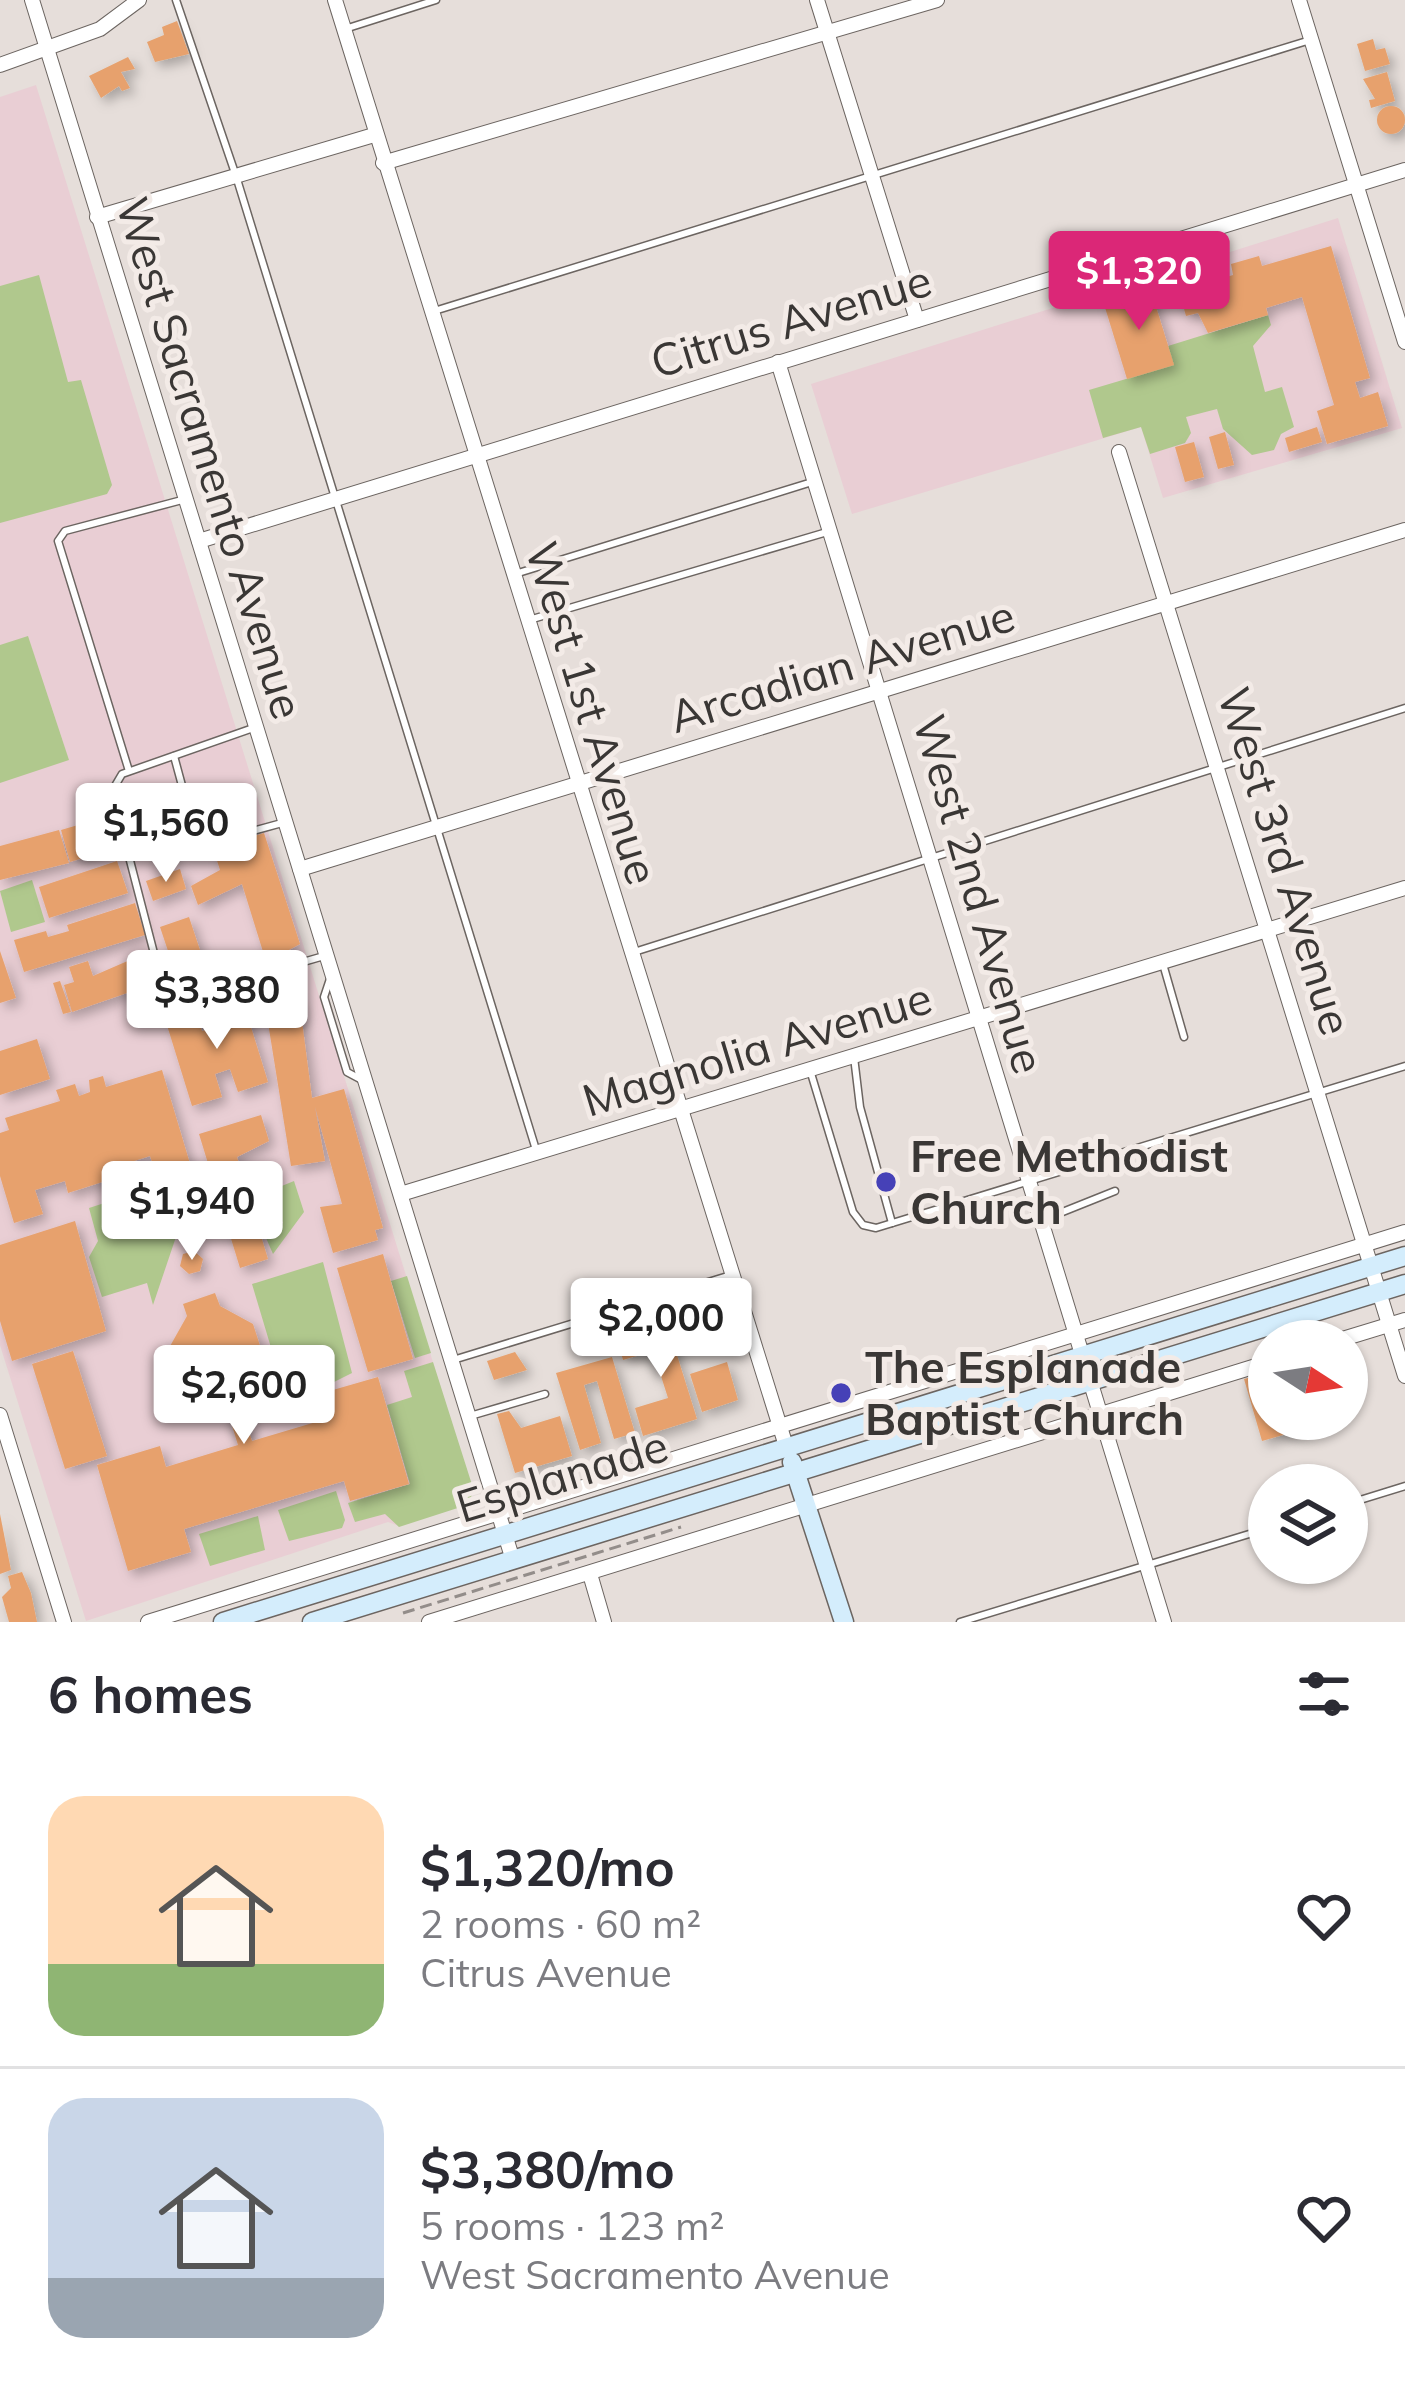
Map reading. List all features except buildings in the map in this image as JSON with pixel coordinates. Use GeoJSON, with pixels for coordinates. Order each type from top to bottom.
{"type":"FeatureCollection","features":[{"type":"Feature","properties":{"kind":"main road","name":"Esplanade"},"geometry":{"type":"LineString","coordinates":[[312,1622],[364,1614],[512,1557],[795,1471],[1405,1256]]}},
{"type":"Feature","properties":{"kind":"main road","name":"Esplanade"},"geometry":{"type":"LineString","coordinates":[[223,1622],[786,1446],[1405,1284]]}},
{"type":"Feature","properties":{"kind":"main road"},"geometry":{"type":"LineString","coordinates":[[786,1446],[844,1622]]}},
{"type":"Feature","properties":{"kind":"street","name":"West Sacramento Avenue"},"geometry":{"type":"LineString","coordinates":[[32,0],[404,1193],[512,1557]]}},
{"type":"Feature","properties":{"kind":"street"},"geometry":{"type":"LineString","coordinates":[[0,65],[100,29],[140,0]]}},
{"type":"Feature","properties":{"kind":"street","name":"West 1st Avenue"},"geometry":{"type":"LineString","coordinates":[[335,0],[786,1446]]}},
{"type":"Feature","properties":{"kind":"street"},"geometry":{"type":"LineString","coordinates":[[817,0],[917,320]]}},
{"type":"Feature","properties":{"kind":"street"},"geometry":{"type":"LineString","coordinates":[[383,163],[937,0]]}},
{"type":"Feature","properties":{"kind":"street"},"geometry":{"type":"LineString","coordinates":[[1299,0],[1405,342]]}},
{"type":"Feature","properties":{"kind":"street"},"geometry":{"type":"LineString","coordinates":[[97,218],[374,135]]}},
{"type":"Feature","properties":{"kind":"street","name":"Citrus Avenue"},"geometry":{"type":"LineString","coordinates":[[199,542],[1405,170]]}},
{"type":"Feature","properties":{"kind":"street","name":"West 2nd Avenue"},"geometry":{"type":"LineString","coordinates":[[778,362],[1164,1622]]}},
{"type":"Feature","properties":{"kind":"street","name":"West 3rd Avenue"},"geometry":{"type":"LineString","coordinates":[[1119,452],[1381,1292],[1397,1322],[1405,1376]]}},
{"type":"Feature","properties":{"kind":"street","name":"Arcadian Avenue"},"geometry":{"type":"LineString","coordinates":[[300,868],[1405,530]]}},
{"type":"Feature","properties":{"kind":"street","name":"Magnolia Avenue"},"geometry":{"type":"LineString","coordinates":[[404,1193],[1405,888]]}},
{"type":"Feature","properties":{"kind":"street"},"geometry":{"type":"LineString","coordinates":[[148,1622],[1405,1232]]}},
{"type":"Feature","properties":{"kind":"street"},"geometry":{"type":"LineString","coordinates":[[1368,1331],[1397,1322]]}},
{"type":"Feature","properties":{"kind":"street"},"geometry":{"type":"LineString","coordinates":[[429,1622],[1248,1369]]}},
{"type":"Feature","properties":{"kind":"street"},"geometry":{"type":"LineString","coordinates":[[0,1415],[64,1622]]}},
{"type":"Feature","properties":{"kind":"street"},"geometry":{"type":"LineString","coordinates":[[590,1574],[604,1622]]}},
{"type":"Feature","properties":{"kind":"lane"},"geometry":{"type":"LineString","coordinates":[[176,0],[236,176],[537,1153]]}},
{"type":"Feature","properties":{"kind":"lane"},"geometry":{"type":"LineString","coordinates":[[344,29],[436,0]]}},
{"type":"Feature","properties":{"kind":"lane"},"geometry":{"type":"LineString","coordinates":[[430,312],[1311,40]]}},
{"type":"Feature","properties":{"kind":"lane"},"geometry":{"type":"LineString","coordinates":[[512,575],[815,481]]}},
{"type":"Feature","properties":{"kind":"lane"},"geometry":{"type":"LineString","coordinates":[[125,773],[58,542],[64,531],[185,499]]}},
{"type":"Feature","properties":{"kind":"lane"},"geometry":{"type":"LineString","coordinates":[[526,622],[831,531]]}},
{"type":"Feature","properties":{"kind":"lane"},"geometry":{"type":"LineString","coordinates":[[630,953],[1405,708]]}},
{"type":"Feature","properties":{"kind":"lane"},"geometry":{"type":"LineString","coordinates":[[256,728],[125,773],[112,791],[164,992],[175,999],[330,963]]}},
{"type":"Feature","properties":{"kind":"lane"},"geometry":{"type":"LineString","coordinates":[[174,756],[197,841],[206,844],[286,822]]}},
{"type":"Feature","properties":{"kind":"lane"},"geometry":{"type":"LineString","coordinates":[[1162,961],[1184,1037]]}},
{"type":"Feature","properties":{"kind":"lane"},"geometry":{"type":"LineString","coordinates":[[854,1057],[860,1107],[892,1223]]}},
{"type":"Feature","properties":{"kind":"lane"},"geometry":{"type":"LineString","coordinates":[[811,1070],[853,1212],[863,1226],[892,1223],[1028,1183],[1405,1066]]}},
{"type":"Feature","properties":{"kind":"lane"},"geometry":{"type":"LineString","coordinates":[[1040,1221],[1115,1191]]}},
{"type":"Feature","properties":{"kind":"lane"},"geometry":{"type":"LineString","coordinates":[[453,1360],[731,1274]]}},
{"type":"Feature","properties":{"kind":"lane"},"geometry":{"type":"LineString","coordinates":[[470,1416],[545,1394]]}},
{"type":"Feature","properties":{"kind":"lane"},"geometry":{"type":"LineString","coordinates":[[1368,1497],[1405,1486]]}},
{"type":"Feature","properties":{"kind":"lane"},"geometry":{"type":"LineString","coordinates":[[960,1622],[1248,1534]]}},
{"type":"Feature","properties":{"kind":"shaded area"},"geometry":{"type":"Polygon","coordinates":[[[36,85],[473,1491],[399,1526],[388,1522],[86,1621],[0,1345],[0,97],[36,85]]]}},
{"type":"Feature","properties":{"kind":"shaded area"},"geometry":{"type":"Polygon","coordinates":[[[1338,218],[1402,428],[1163,498],[1141,427],[852,514],[811,384],[1338,218]]]}},
{"type":"Feature","properties":{"kind":"green space"},"geometry":{"type":"Polygon","coordinates":[[[39,275],[68,382],[81,380],[112,485],[107,494],[0,523],[0,286],[39,275]]]}},
{"type":"Feature","properties":{"kind":"green space"},"geometry":{"type":"Polygon","coordinates":[[[1268,315],[1271,325],[1253,346],[1265,392],[1282,387],[1294,427],[1281,434],[1274,450],[1252,455],[1223,429],[1217,409],[1186,417],[1191,433],[1185,443],[1150,454],[1141,427],[1103,438],[1089,390],[1173,365],[1168,346],[1268,315]]]}},
{"type":"Feature","properties":{"kind":"green space"},"geometry":{"type":"Polygon","coordinates":[[[28,636],[69,760],[0,783],[0,645],[28,636]]]}},
{"type":"Feature","properties":{"kind":"green space"},"geometry":{"type":"Polygon","coordinates":[[[32,880],[45,922],[11,932],[0,891],[32,880]]]}},
{"type":"Feature","properties":{"kind":"green space"},"geometry":{"type":"Polygon","coordinates":[[[294,1181],[304,1212],[273,1254],[263,1231],[283,1223],[267,1192],[294,1181]]]}},
{"type":"Feature","properties":{"kind":"green space"},"geometry":{"type":"Polygon","coordinates":[[[129,1195],[179,1228],[153,1305],[147,1283],[102,1297],[89,1257],[98,1241],[89,1208],[129,1195]]]}},
{"type":"Feature","properties":{"kind":"green space"},"geometry":{"type":"Polygon","coordinates":[[[323,1262],[352,1373],[330,1384],[326,1370],[308,1375],[311,1390],[284,1391],[252,1284],[323,1262]]]}},
{"type":"Feature","properties":{"kind":"green space"},"geometry":{"type":"Polygon","coordinates":[[[407,1276],[431,1353],[415,1358],[391,1281],[407,1276]]]}},
{"type":"Feature","properties":{"kind":"green space"},"geometry":{"type":"Polygon","coordinates":[[[433,1362],[474,1491],[467,1505],[399,1527],[385,1514],[355,1522],[348,1503],[410,1484],[387,1405],[412,1397],[404,1371],[433,1362]]]}},
{"type":"Feature","properties":{"kind":"green space"},"geometry":{"type":"Polygon","coordinates":[[[336,1491],[345,1520],[342,1528],[289,1541],[278,1510],[336,1491]]]}},
{"type":"Feature","properties":{"kind":"green space"},"geometry":{"type":"Polygon","coordinates":[[[258,1516],[265,1550],[210,1566],[199,1534],[258,1516]]]}},
{"type":"Feature","properties":{"kind":"place","name":"Free Methodist Church"},"geometry":{"type":"Point","coordinates":[886,1182]}},
{"type":"Feature","properties":{"kind":"place","name":"The Esplanade Baptist Church"},"geometry":{"type":"Point","coordinates":[841,1393]}}]}
